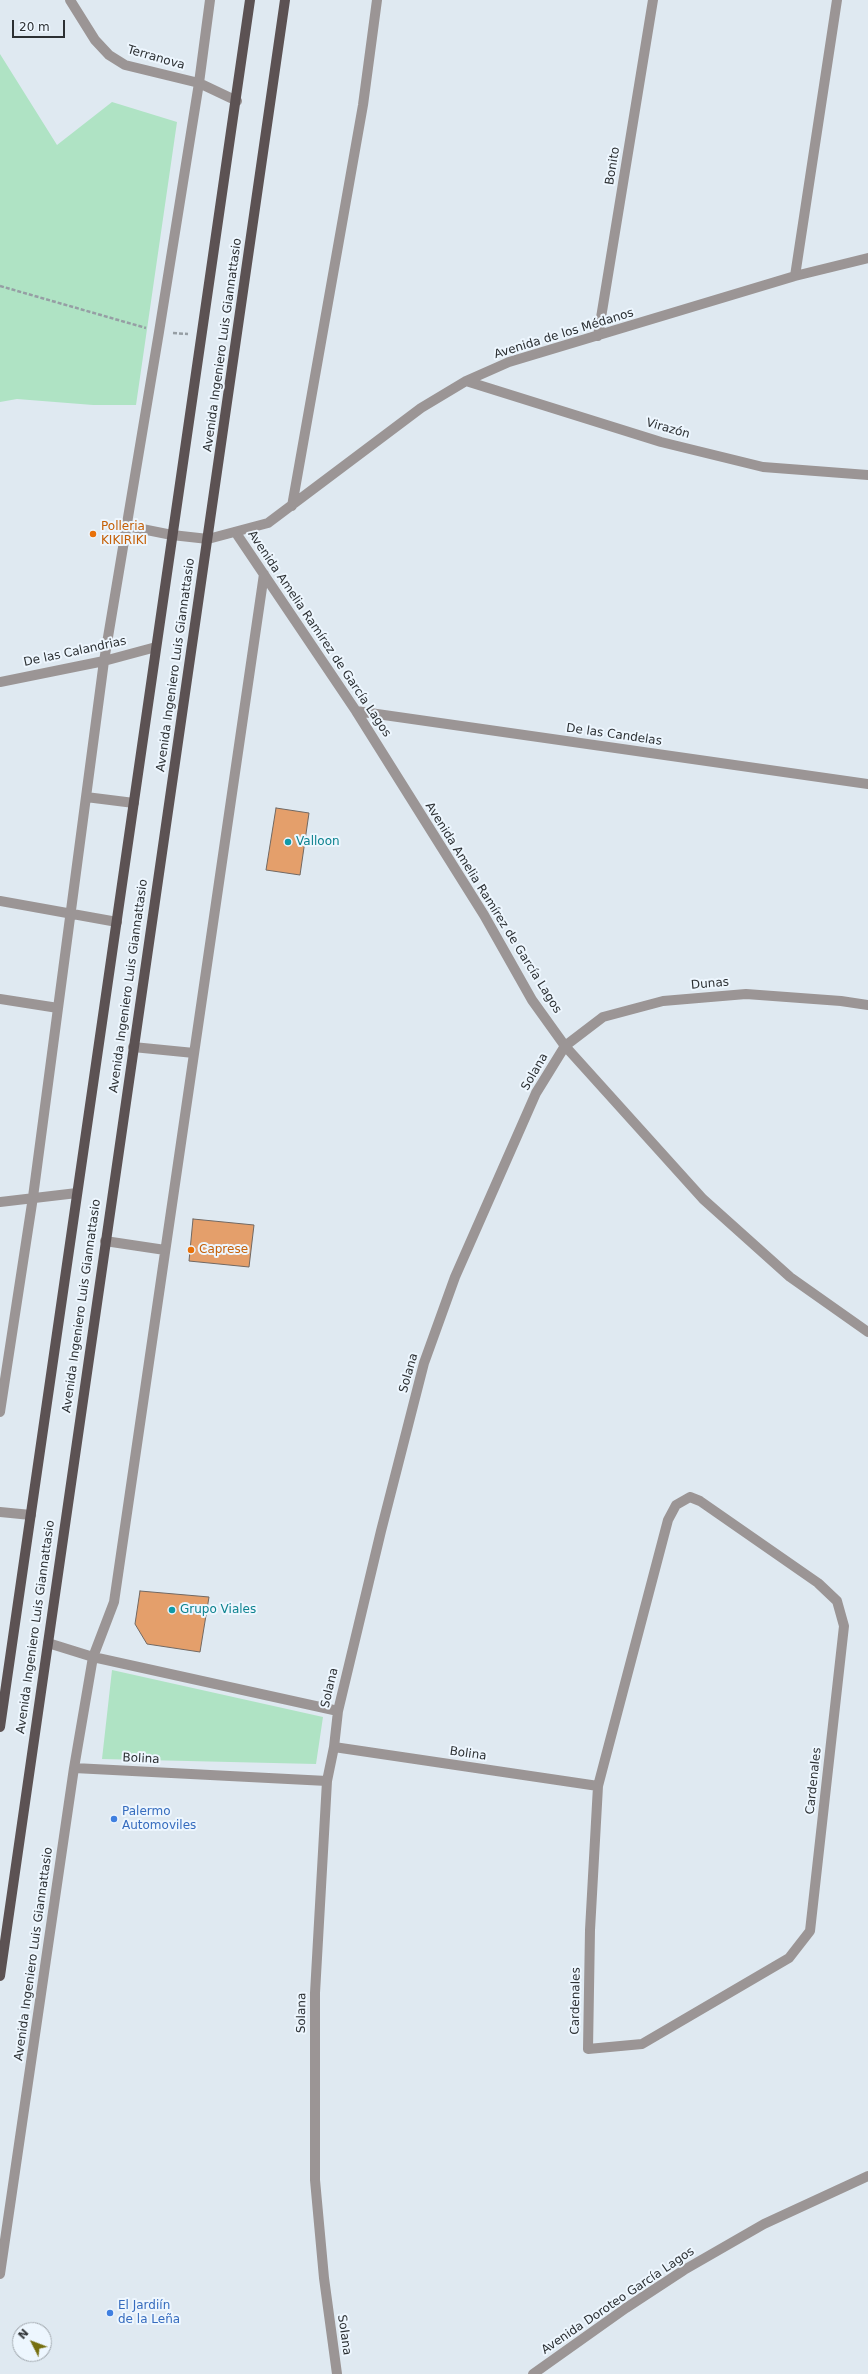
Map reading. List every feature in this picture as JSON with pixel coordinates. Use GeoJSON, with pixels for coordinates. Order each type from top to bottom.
{"type":"FeatureCollection","features":[{"type":"Feature","properties":{"kind":"main road","name":"Avenida Ingeniero Luis Giannattasio"},"geometry":{"type":"LineString","coordinates":[[0,1727],[172,535],[237,100],[250,0]]}},
{"type":"Feature","properties":{"kind":"main road","name":"Avenida Ingeniero Luis Giannattasio"},"geometry":{"type":"LineString","coordinates":[[0,1976],[285,0]]}},
{"type":"Feature","properties":{"kind":"street","name":"Terranova"},"geometry":{"type":"LineString","coordinates":[[70,0],[95,40],[110,55],[125,64],[199,83],[237,100]]}},
{"type":"Feature","properties":{"kind":"street"},"geometry":{"type":"LineString","coordinates":[[0,1412],[33,1197],[104,661],[199,83],[210,0]]}},
{"type":"Feature","properties":{"kind":"street"},"geometry":{"type":"LineString","coordinates":[[292,506],[363,105],[377,0]]}},
{"type":"Feature","properties":{"kind":"street","name":"Bonito"},"geometry":{"type":"LineString","coordinates":[[598,336],[653,0]]}},
{"type":"Feature","properties":{"kind":"street"},"geometry":{"type":"LineString","coordinates":[[795,276],[837,0]]}},
{"type":"Feature","properties":{"kind":"street","name":"Avenida de los Médanos"},"geometry":{"type":"LineString","coordinates":[[127,526],[172,535],[208,539],[236,533],[268,523],[421,408],[466,381],[509,362],[795,276],[868,258]]}},
{"type":"Feature","properties":{"kind":"street","name":"Virazón"},"geometry":{"type":"LineString","coordinates":[[466,381],[661,442],[763,468],[868,475]]}},
{"type":"Feature","properties":{"kind":"street","name":"Avenida Amelia Ramírez de García Lagos"},"geometry":{"type":"LineString","coordinates":[[236,533],[356,711],[484,915],[532,1000],[565,1046],[703,1199],[790,1277],[868,1332]]}},
{"type":"Feature","properties":{"kind":"street","name":"Avenida Ingeniero Luis Giannattasio"},"geometry":{"type":"LineString","coordinates":[[0,2274],[74,1768],[93,1657],[114,1602],[264,574]]}},
{"type":"Feature","properties":{"kind":"street","name":"De las Calandrias"},"geometry":{"type":"LineString","coordinates":[[0,682],[104,661],[156,647]]}},
{"type":"Feature","properties":{"kind":"street","name":"De las Candelas"},"geometry":{"type":"LineString","coordinates":[[356,711],[868,784]]}},
{"type":"Feature","properties":{"kind":"street"},"geometry":{"type":"LineString","coordinates":[[86,797],[134,803]]}},
{"type":"Feature","properties":{"kind":"street"},"geometry":{"type":"LineString","coordinates":[[0,901],[70,912],[117,922]]}},
{"type":"Feature","properties":{"kind":"street","name":"Dunas"},"geometry":{"type":"LineString","coordinates":[[565,1046],[602,1018],[663,1001],[746,994],[841,1001],[868,1005]]}},
{"type":"Feature","properties":{"kind":"street"},"geometry":{"type":"LineString","coordinates":[[0,1000],[58,1008]]}},
{"type":"Feature","properties":{"kind":"street","name":"Solana"},"geometry":{"type":"LineString","coordinates":[[336,2374],[324,2278],[315,2180],[314,1993],[327,1781],[334,1747],[338,1712],[424,1363],[455,1278],[493,1189],[536,1093],[565,1046]]}},
{"type":"Feature","properties":{"kind":"street"},"geometry":{"type":"LineString","coordinates":[[134,1047],[194,1053]]}},
{"type":"Feature","properties":{"kind":"street"},"geometry":{"type":"LineString","coordinates":[[0,1202],[78,1193]]}},
{"type":"Feature","properties":{"kind":"street"},"geometry":{"type":"LineString","coordinates":[[105,1241],[166,1250]]}},
{"type":"Feature","properties":{"kind":"street","name":"Cardenales"},"geometry":{"type":"LineString","coordinates":[[690,1497],[700,1501],[818,1583],[837,1601],[844,1626],[810,1932],[789,1958],[642,2044],[588,2049],[590,1930],[598,1786],[668,1520],[676,1505],[690,1497]]}},
{"type":"Feature","properties":{"kind":"street"},"geometry":{"type":"LineString","coordinates":[[0,1512],[30,1515]]}},
{"type":"Feature","properties":{"kind":"street"},"geometry":{"type":"LineString","coordinates":[[48,1643],[93,1657],[338,1712]]}},
{"type":"Feature","properties":{"kind":"street","name":"Bolina"},"geometry":{"type":"LineString","coordinates":[[334,1747],[598,1786]]}},
{"type":"Feature","properties":{"kind":"street","name":"Bolina"},"geometry":{"type":"LineString","coordinates":[[74,1768],[327,1781]]}},
{"type":"Feature","properties":{"kind":"street","name":"Avenida Doroteo García Lagos"},"geometry":{"type":"LineString","coordinates":[[533,2374],[626,2308],[684,2270],[764,2224],[868,2176]]}},
{"type":"Feature","properties":{"kind":"path"},"geometry":{"type":"LineString","coordinates":[[0,286],[159,332],[202,336]]}},
{"type":"Feature","properties":{"kind":"green space"},"geometry":{"type":"Polygon","coordinates":[[[0,54],[57,145],[112,102],[177,122],[136,405],[93,405],[17,399],[0,402],[0,54]]]}},
{"type":"Feature","properties":{"kind":"green space"},"geometry":{"type":"Polygon","coordinates":[[[112,1670],[323,1717],[316,1764],[102,1759],[112,1670]]]}},
{"type":"Feature","properties":{"kind":"building","name":"Valloon"},"geometry":{"type":"Polygon","coordinates":[[[276,808],[309,813],[300,875],[266,870],[276,808]]]}},
{"type":"Feature","properties":{"kind":"building"},"geometry":{"type":"Polygon","coordinates":[[[193,1219],[254,1225],[249,1267],[189,1261],[193,1219]]]}},
{"type":"Feature","properties":{"kind":"building","name":"Grupo Viales"},"geometry":{"type":"Polygon","coordinates":[[[140,1591],[209,1597],[200,1652],[147,1644],[135,1624],[140,1591]]]}},
{"type":"Feature","properties":{"kind":"place","name":"Polleria KIKIRIKI"},"geometry":{"type":"Point","coordinates":[93,534]}},
{"type":"Feature","properties":{"kind":"place","name":"Valloon"},"geometry":{"type":"Point","coordinates":[288,842]}},
{"type":"Feature","properties":{"kind":"place","name":"Caprese"},"geometry":{"type":"Point","coordinates":[191,1250]}},
{"type":"Feature","properties":{"kind":"place","name":"Grupo Viales"},"geometry":{"type":"Point","coordinates":[172,1610]}},
{"type":"Feature","properties":{"kind":"place","name":"Palermo Automoviles"},"geometry":{"type":"Point","coordinates":[114,1819]}},
{"type":"Feature","properties":{"kind":"place","name":"El Jardiín de la Leña"},"geometry":{"type":"Point","coordinates":[110,2313]}}]}
